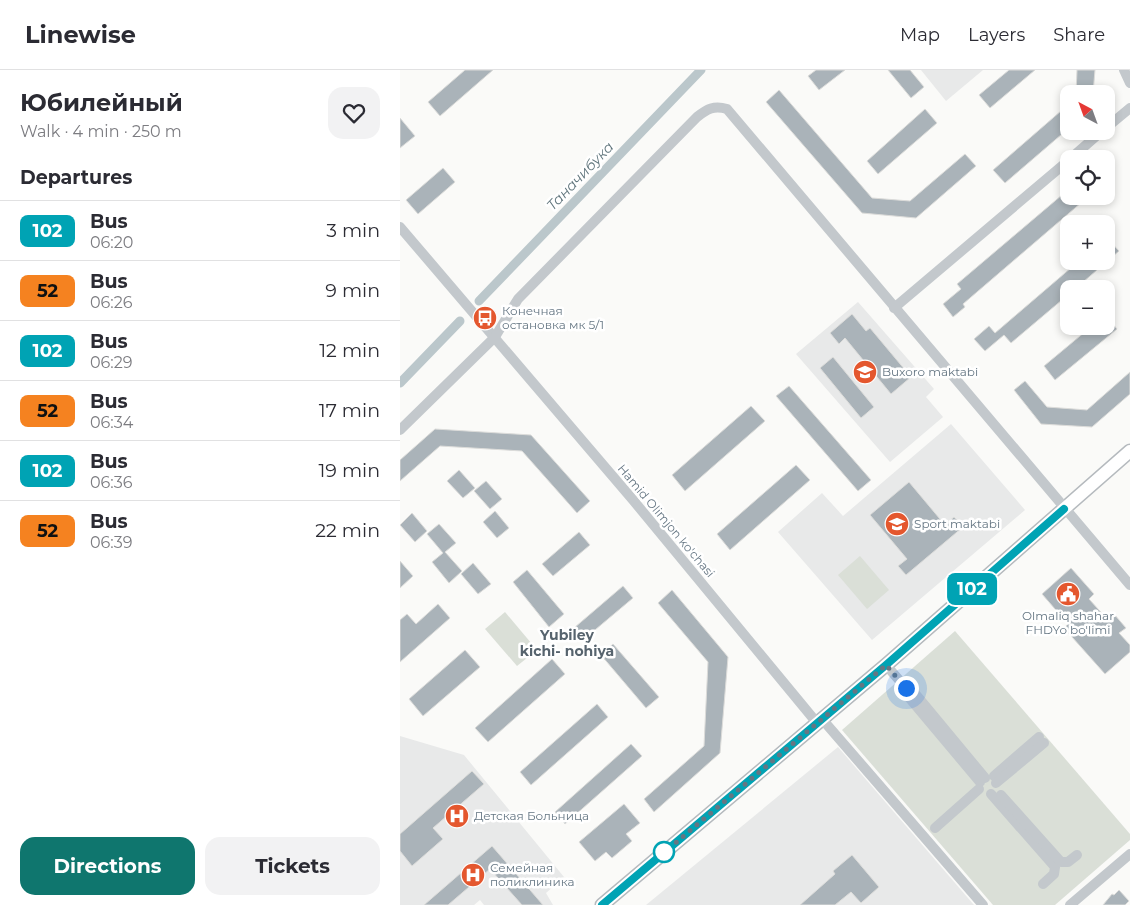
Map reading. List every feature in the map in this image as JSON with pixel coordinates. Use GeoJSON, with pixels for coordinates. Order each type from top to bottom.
{"type":"FeatureCollection","features":[{"type":"Feature","properties":{"kind":"main road"},"geometry":{"type":"LineString","coordinates":[[602,905],[886,665],[1130,451]]}},
{"type":"Feature","properties":{"kind":"street"},"geometry":{"type":"LineString","coordinates":[[1124,70],[1130,83]]}},
{"type":"Feature","properties":{"kind":"street"},"geometry":{"type":"LineString","coordinates":[[400,430],[495,337],[518,299],[698,117],[711,108],[719,107],[727,109],[1064,509],[1130,584]]}},
{"type":"Feature","properties":{"kind":"street"},"geometry":{"type":"LineString","coordinates":[[1115,120],[1130,108]]}},
{"type":"Feature","properties":{"kind":"street"},"geometry":{"type":"LineString","coordinates":[[1080,150],[1091,140]]}},
{"type":"Feature","properties":{"kind":"street"},"geometry":{"type":"LineString","coordinates":[[894,308],[1060,167]]}},
{"type":"Feature","properties":{"kind":"street","name":"Hamid Olimjon ko'chasi"},"geometry":{"type":"LineString","coordinates":[[400,227],[820,721],[983,905]]}},
{"type":"Feature","properties":{"kind":"street"},"geometry":{"type":"LineString","coordinates":[[886,665],[906,688],[912,690],[1055,867],[1054,874],[1043,884]]}},
{"type":"Feature","properties":{"kind":"street"},"geometry":{"type":"LineString","coordinates":[[938,830],[1041,740]]}},
{"type":"Feature","properties":{"kind":"street"},"geometry":{"type":"LineString","coordinates":[[988,786],[1061,862],[1068,862],[1077,855]]}},
{"type":"Feature","properties":{"kind":"street"},"geometry":{"type":"LineString","coordinates":[[1070,905],[1130,854]]}},
{"type":"Feature","properties":{"kind":"shaded area"},"geometry":{"type":"Polygon","coordinates":[[[921,70],[983,70],[946,101],[921,70]]]}},
{"type":"Feature","properties":{"kind":"shaded area","name":"Buxoro maktabi"},"geometry":{"type":"Polygon","coordinates":[[[858,302],[934,389],[926,397],[943,417],[890,462],[796,354],[858,302]]]}},
{"type":"Feature","properties":{"kind":"shaded area","name":"Sport maktabi"},"geometry":{"type":"Polygon","coordinates":[[[951,424],[1025,510],[872,640],[778,532],[822,493],[843,516],[951,424]]]}},
{"type":"Feature","properties":{"kind":"shaded area"},"geometry":{"type":"Polygon","coordinates":[[[860,556],[889,590],[867,609],[838,575],[860,556]]]}},
{"type":"Feature","properties":{"kind":"shaded area"},"geometry":{"type":"Polygon","coordinates":[[[505,612],[537,650],[517,666],[485,629],[505,612]]]}},
{"type":"Feature","properties":{"kind":"shaded area"},"geometry":{"type":"Polygon","coordinates":[[[955,631],[1130,834],[1130,840],[1055,905],[993,905],[842,730],[955,631]]]}},
{"type":"Feature","properties":{"kind":"shaded area","name":"Детская Больница"},"geometry":{"type":"Polygon","coordinates":[[[400,736],[464,755],[564,877],[546,893],[553,905],[484,905],[480,900],[474,905],[400,905],[400,736]]]}},
{"type":"Feature","properties":{"kind":"shaded area"},"geometry":{"type":"Polygon","coordinates":[[[838,747],[974,905],[646,905],[838,747]]]}},
{"type":"Feature","properties":{"kind":"building"},"geometry":{"type":"Polygon","coordinates":[[[465,70],[493,70],[440,116],[428,102],[465,70]]]}},
{"type":"Feature","properties":{"kind":"building"},"geometry":{"type":"Polygon","coordinates":[[[816,70],[845,70],[819,90],[808,76],[816,70]]]}},
{"type":"Feature","properties":{"kind":"building"},"geometry":{"type":"Polygon","coordinates":[[[888,70],[910,70],[924,87],[911,98],[888,70]]]}},
{"type":"Feature","properties":{"kind":"building"},"geometry":{"type":"Polygon","coordinates":[[[1009,70],[1035,70],[990,108],[979,95],[1009,70]]]}},
{"type":"Feature","properties":{"kind":"building"},"geometry":{"type":"Polygon","coordinates":[[[1077,70],[1095,70],[1094,85],[1076,85],[1077,70]]]}},
{"type":"Feature","properties":{"kind":"building"},"geometry":{"type":"Polygon","coordinates":[[[779,90],[872,198],[910,201],[965,154],[976,166],[916,218],[862,213],[766,102],[779,90]]]}},
{"type":"Feature","properties":{"kind":"building"},"geometry":{"type":"Polygon","coordinates":[[[925,109],[937,123],[878,174],[867,161],[925,109]]]}},
{"type":"Feature","properties":{"kind":"building"},"geometry":{"type":"Polygon","coordinates":[[[1060,112],[1060,136],[1005,183],[993,170],[1060,112]]]}},
{"type":"Feature","properties":{"kind":"building"},"geometry":{"type":"Polygon","coordinates":[[[400,118],[415,136],[400,148],[400,118]]]}},
{"type":"Feature","properties":{"kind":"building"},"geometry":{"type":"Polygon","coordinates":[[[443,168],[455,182],[418,214],[406,200],[443,168]]]}},
{"type":"Feature","properties":{"kind":"building"},"geometry":{"type":"Polygon","coordinates":[[[1060,197],[1060,205],[1078,205],[1067,215],[1060,215],[1060,221],[963,304],[965,307],[953,317],[943,304],[961,289],[957,284],[1060,197]]]}},
{"type":"Feature","properties":{"kind":"building"},"geometry":{"type":"Polygon","coordinates":[[[1068,270],[1097,270],[1085,280],[1060,280],[1060,302],[1011,343],[1004,335],[985,351],[974,339],[989,326],[995,333],[1068,270]]]}},
{"type":"Feature","properties":{"kind":"building"},"geometry":{"type":"Polygon","coordinates":[[[852,314],[866,331],[870,328],[911,377],[891,394],[845,338],[839,344],[830,333],[852,314]]]}},
{"type":"Feature","properties":{"kind":"building"},"geometry":{"type":"Polygon","coordinates":[[[1081,335],[1110,335],[1055,380],[1044,366],[1081,335]]]}},
{"type":"Feature","properties":{"kind":"building"},"geometry":{"type":"Polygon","coordinates":[[[833,357],[874,407],[861,418],[820,368],[833,357]]]}},
{"type":"Feature","properties":{"kind":"building"},"geometry":{"type":"Polygon","coordinates":[[[1130,372],[1130,394],[1092,427],[1041,424],[1014,390],[1025,381],[1047,407],[1087,410],[1130,372]]]}},
{"type":"Feature","properties":{"kind":"building"},"geometry":{"type":"Polygon","coordinates":[[[789,386],[871,480],[858,491],[776,396],[789,386]]]}},
{"type":"Feature","properties":{"kind":"building"},"geometry":{"type":"Polygon","coordinates":[[[751,406],[765,421],[685,491],[672,475],[751,406]]]}},
{"type":"Feature","properties":{"kind":"building"},"geometry":{"type":"Polygon","coordinates":[[[435,429],[531,435],[590,501],[577,513],[522,451],[440,446],[400,481],[400,460],[435,429]]]}},
{"type":"Feature","properties":{"kind":"building"},"geometry":{"type":"Polygon","coordinates":[[[796,465],[810,480],[730,550],[717,534],[796,465]]]}},
{"type":"Feature","properties":{"kind":"building"},"geometry":{"type":"Polygon","coordinates":[[[459,470],[475,488],[463,498],[447,481],[459,470]]]}},
{"type":"Feature","properties":{"kind":"building"},"geometry":{"type":"Polygon","coordinates":[[[486,481],[502,499],[490,509],[474,491],[486,481]]]}},
{"type":"Feature","properties":{"kind":"building"},"geometry":{"type":"Polygon","coordinates":[[[909,482],[945,525],[954,517],[963,527],[906,575],[898,566],[907,559],[870,515],[909,482]]]}},
{"type":"Feature","properties":{"kind":"building"},"geometry":{"type":"Polygon","coordinates":[[[495,511],[509,528],[497,538],[483,522],[495,511]]]}},
{"type":"Feature","properties":{"kind":"building"},"geometry":{"type":"Polygon","coordinates":[[[412,513],[427,531],[415,542],[400,525],[412,513]]]}},
{"type":"Feature","properties":{"kind":"building"},"geometry":{"type":"Polygon","coordinates":[[[439,524],[456,543],[445,552],[462,571],[449,583],[432,562],[443,553],[427,534],[439,524]]]}},
{"type":"Feature","properties":{"kind":"building"},"geometry":{"type":"Polygon","coordinates":[[[579,532],[590,545],[553,576],[542,564],[579,532]]]}},
{"type":"Feature","properties":{"kind":"building"},"geometry":{"type":"Polygon","coordinates":[[[400,561],[413,576],[400,588],[400,561]]]}},
{"type":"Feature","properties":{"kind":"building"},"geometry":{"type":"Polygon","coordinates":[[[473,563],[491,584],[478,594],[461,574],[473,563]]]}},
{"type":"Feature","properties":{"kind":"building"},"geometry":{"type":"Polygon","coordinates":[[[1071,568],[1094,594],[1089,599],[1108,620],[1114,614],[1126,628],[1119,633],[1130,645],[1130,652],[1105,674],[1064,628],[1068,624],[1042,594],[1071,568]]]}},
{"type":"Feature","properties":{"kind":"building"},"geometry":{"type":"Polygon","coordinates":[[[527,570],[564,614],[549,627],[513,582],[527,570]]]}},
{"type":"Feature","properties":{"kind":"building"},"geometry":{"type":"Polygon","coordinates":[[[623,586],[633,598],[583,640],[574,628],[623,586]]]}},
{"type":"Feature","properties":{"kind":"building"},"geometry":{"type":"Polygon","coordinates":[[[672,590],[728,657],[720,753],[654,812],[644,799],[704,746],[708,662],[658,603],[672,590]]]}},
{"type":"Feature","properties":{"kind":"building"},"geometry":{"type":"Polygon","coordinates":[[[438,604],[450,618],[400,662],[400,620],[407,614],[416,624],[438,604]]]}},
{"type":"Feature","properties":{"kind":"building"},"geometry":{"type":"Polygon","coordinates":[[[613,644],[659,697],[646,708],[601,655],[613,644]]]}},
{"type":"Feature","properties":{"kind":"building"},"geometry":{"type":"Polygon","coordinates":[[[465,650],[480,667],[423,716],[409,699],[465,650]]]}},
{"type":"Feature","properties":{"kind":"building"},"geometry":{"type":"Polygon","coordinates":[[[552,659],[565,674],[488,742],[475,728],[552,659]]]}},
{"type":"Feature","properties":{"kind":"building"},"geometry":{"type":"Polygon","coordinates":[[[597,704],[608,717],[531,785],[520,772],[597,704]]]}},
{"type":"Feature","properties":{"kind":"building"},"geometry":{"type":"Polygon","coordinates":[[[631,744],[642,756],[565,824],[555,812],[631,744]]]}},
{"type":"Feature","properties":{"kind":"building"},"geometry":{"type":"Polygon","coordinates":[[[472,771],[484,784],[433,828],[443,839],[412,866],[400,851],[400,834],[472,771]]]}},
{"type":"Feature","properties":{"kind":"building"},"geometry":{"type":"Polygon","coordinates":[[[624,804],[640,823],[626,834],[632,841],[612,858],[606,852],[595,861],[579,842],[624,804]]]}},
{"type":"Feature","properties":{"kind":"building"},"geometry":{"type":"Polygon","coordinates":[[[492,846],[543,905],[522,905],[490,869],[448,905],[424,905],[492,846]]]}},
{"type":"Feature","properties":{"kind":"building"},"geometry":{"type":"Polygon","coordinates":[[[852,855],[879,887],[861,903],[851,892],[835,905],[800,905],[835,874],[833,871],[852,855]]]}},
{"type":"Feature","properties":{"kind":"building"},"geometry":{"type":"Polygon","coordinates":[[[1119,890],[1129,901],[1125,905],[1103,905],[1112,894],[1114,895],[1119,890]]]}},
{"type":"Feature","properties":{"kind":"waterway","name":"Таначибука"},"geometry":{"type":"LineString","coordinates":[[479,301],[701,70]]}},
{"type":"Feature","properties":{"kind":"waterway","name":"Таначибука"},"geometry":{"type":"LineString","coordinates":[[400,383],[460,321]]}},
{"type":"Feature","properties":{"kind":"bus line","name":"102"},"geometry":{"type":"LineString","coordinates":[[602,905],[886,665],[1064,509]]}},
{"type":"Feature","properties":{"kind":"place","name":"Конечная остановка мк 5/1"},"geometry":{"type":"Point","coordinates":[485,318]}},
{"type":"Feature","properties":{"kind":"place","name":"Buxoro maktabi"},"geometry":{"type":"Point","coordinates":[865,372]}},
{"type":"Feature","properties":{"kind":"place","name":"Sport maktabi"},"geometry":{"type":"Point","coordinates":[897,524]}},
{"type":"Feature","properties":{"kind":"place","name":"Olmaliq shahar FHDYo bo'limi"},"geometry":{"type":"Point","coordinates":[1068,594]}},
{"type":"Feature","properties":{"kind":"place","name":"Детская Больница"},"geometry":{"type":"Point","coordinates":[457,816]}},
{"type":"Feature","properties":{"kind":"place","name":"Семейная поликлиника"},"geometry":{"type":"Point","coordinates":[473,875]}},
{"type":"Feature","properties":{"kind":"district","name":"Yubiley kichi- nohiya"},"geometry":{"type":"Point","coordinates":[567,644]}},
{"type":"Feature","properties":{"kind":"route"},"geometry":{"type":"LineString","coordinates":[[664,852],[660,856],[886,665],[906,688]]}}]}
